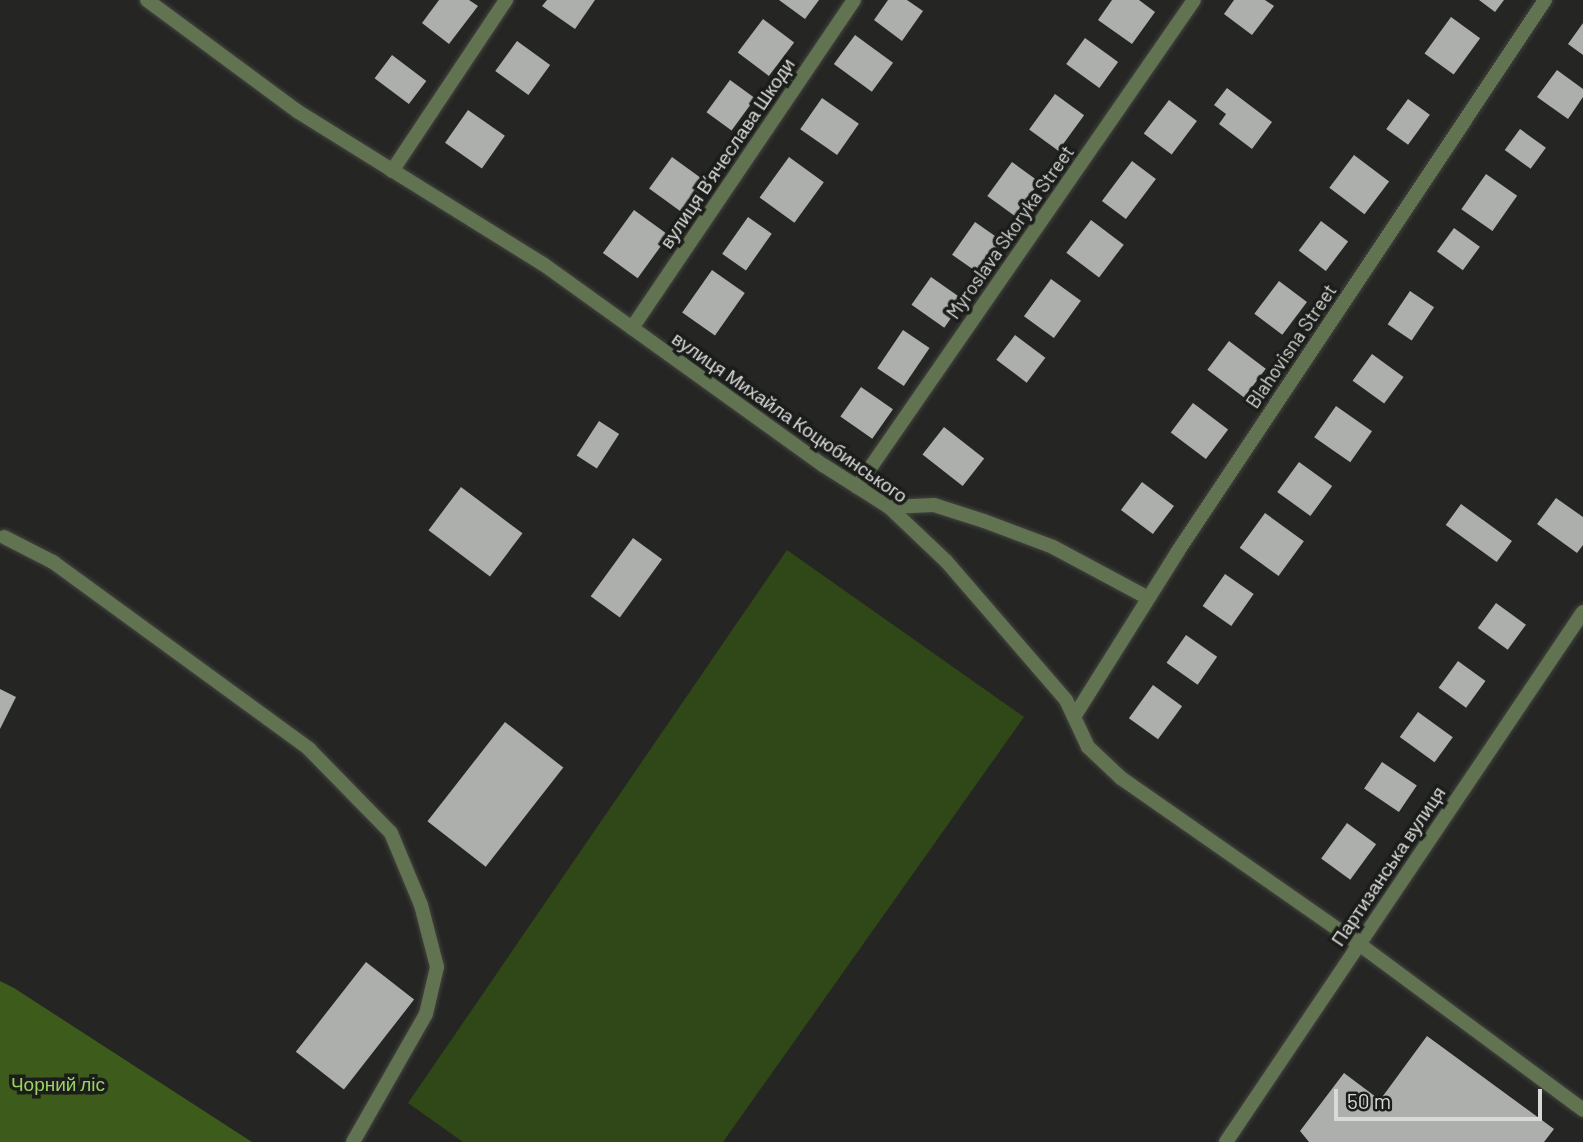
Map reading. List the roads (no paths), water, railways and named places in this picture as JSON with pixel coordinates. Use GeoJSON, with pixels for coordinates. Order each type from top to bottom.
{"type":"FeatureCollection","features":[{"type":"Feature","properties":{"kind":"street","name":"вулиця Михайла Коцюбинського"},"geometry":{"type":"LineString","coordinates":[[146,0],[166,6],[297,111],[543,264],[889,507],[946,561],[1066,700],[1088,747],[1121,778],[1359,944],[1583,1110]]}},
{"type":"Feature","properties":{"kind":"street"},"geometry":{"type":"LineString","coordinates":[[392,171],[506,0]]}},
{"type":"Feature","properties":{"kind":"street","name":"вулиця Вʼячеслава Шкоди"},"geometry":{"type":"LineString","coordinates":[[632,328],[854,0]]}},
{"type":"Feature","properties":{"kind":"street","name":"Myroslava Skoryka Street"},"geometry":{"type":"LineString","coordinates":[[857,487],[1194,0]]}},
{"type":"Feature","properties":{"kind":"street","name":"Blahovisna Street"},"geometry":{"type":"LineString","coordinates":[[1074,718],[1148,598],[1545,0]]}},
{"type":"Feature","properties":{"kind":"street"},"geometry":{"type":"LineString","coordinates":[[889,507],[934,505],[984,521],[1053,547],[1148,598]]}},
{"type":"Feature","properties":{"kind":"street"},"geometry":{"type":"LineString","coordinates":[[4,537],[53,562],[309,749],[391,833],[421,905],[437,967],[426,1014],[353,1142]]}},
{"type":"Feature","properties":{"kind":"street","name":"Партизанська вулиця"},"geometry":{"type":"LineString","coordinates":[[1226,1142],[1583,612]]}},
{"type":"Feature","properties":{"kind":"park label","name":"Чорний ліс"},"geometry":{"type":"Point","coordinates":[58,1084]}}]}
